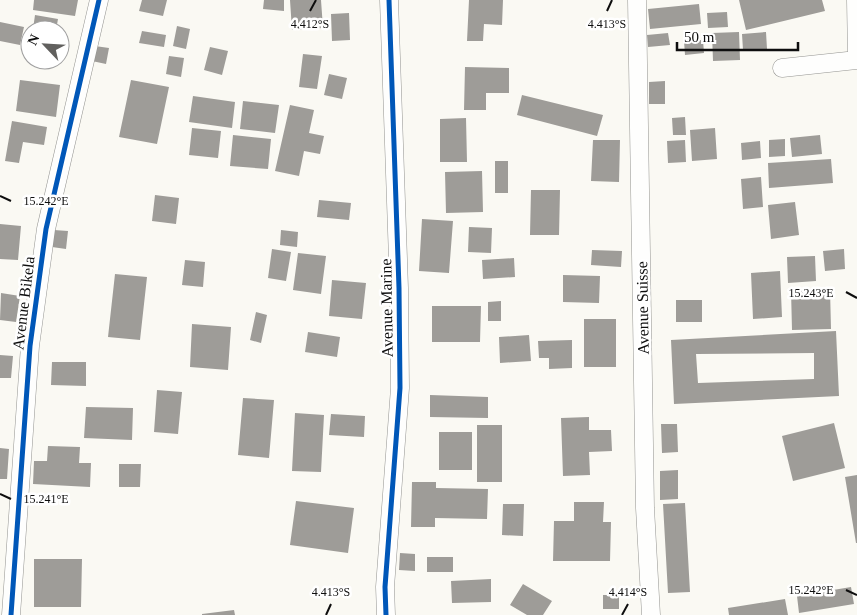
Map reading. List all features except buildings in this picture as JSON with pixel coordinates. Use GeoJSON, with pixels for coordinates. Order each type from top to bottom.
{"type":"FeatureCollection","features":[{"type":"Feature","properties":{"kind":"street","name":"Avenue Bikela"},"geometry":{"type":"LineString","coordinates":[[11,615],[30,346],[46,229],[99,0]]}},
{"type":"Feature","properties":{"kind":"street","name":"Avenue Marine"},"geometry":{"type":"LineString","coordinates":[[386,615],[385,588],[400,388],[399,288],[389,0]]}},
{"type":"Feature","properties":{"kind":"street","name":"Avenue Suisse"},"geometry":{"type":"LineString","coordinates":[[637,0],[645,508],[651,615]]}},
{"type":"Feature","properties":{"kind":"street"},"geometry":{"type":"LineString","coordinates":[[782,68],[857,59],[856,0]]}},
{"type":"Feature","properties":{"kind":"cycle path"},"geometry":{"type":"LineString","coordinates":[[11,615],[30,346],[46,229],[99,0]]}},
{"type":"Feature","properties":{"kind":"cycle path"},"geometry":{"type":"LineString","coordinates":[[386,615],[385,587],[400,388],[399,288],[389,0]]}}]}
